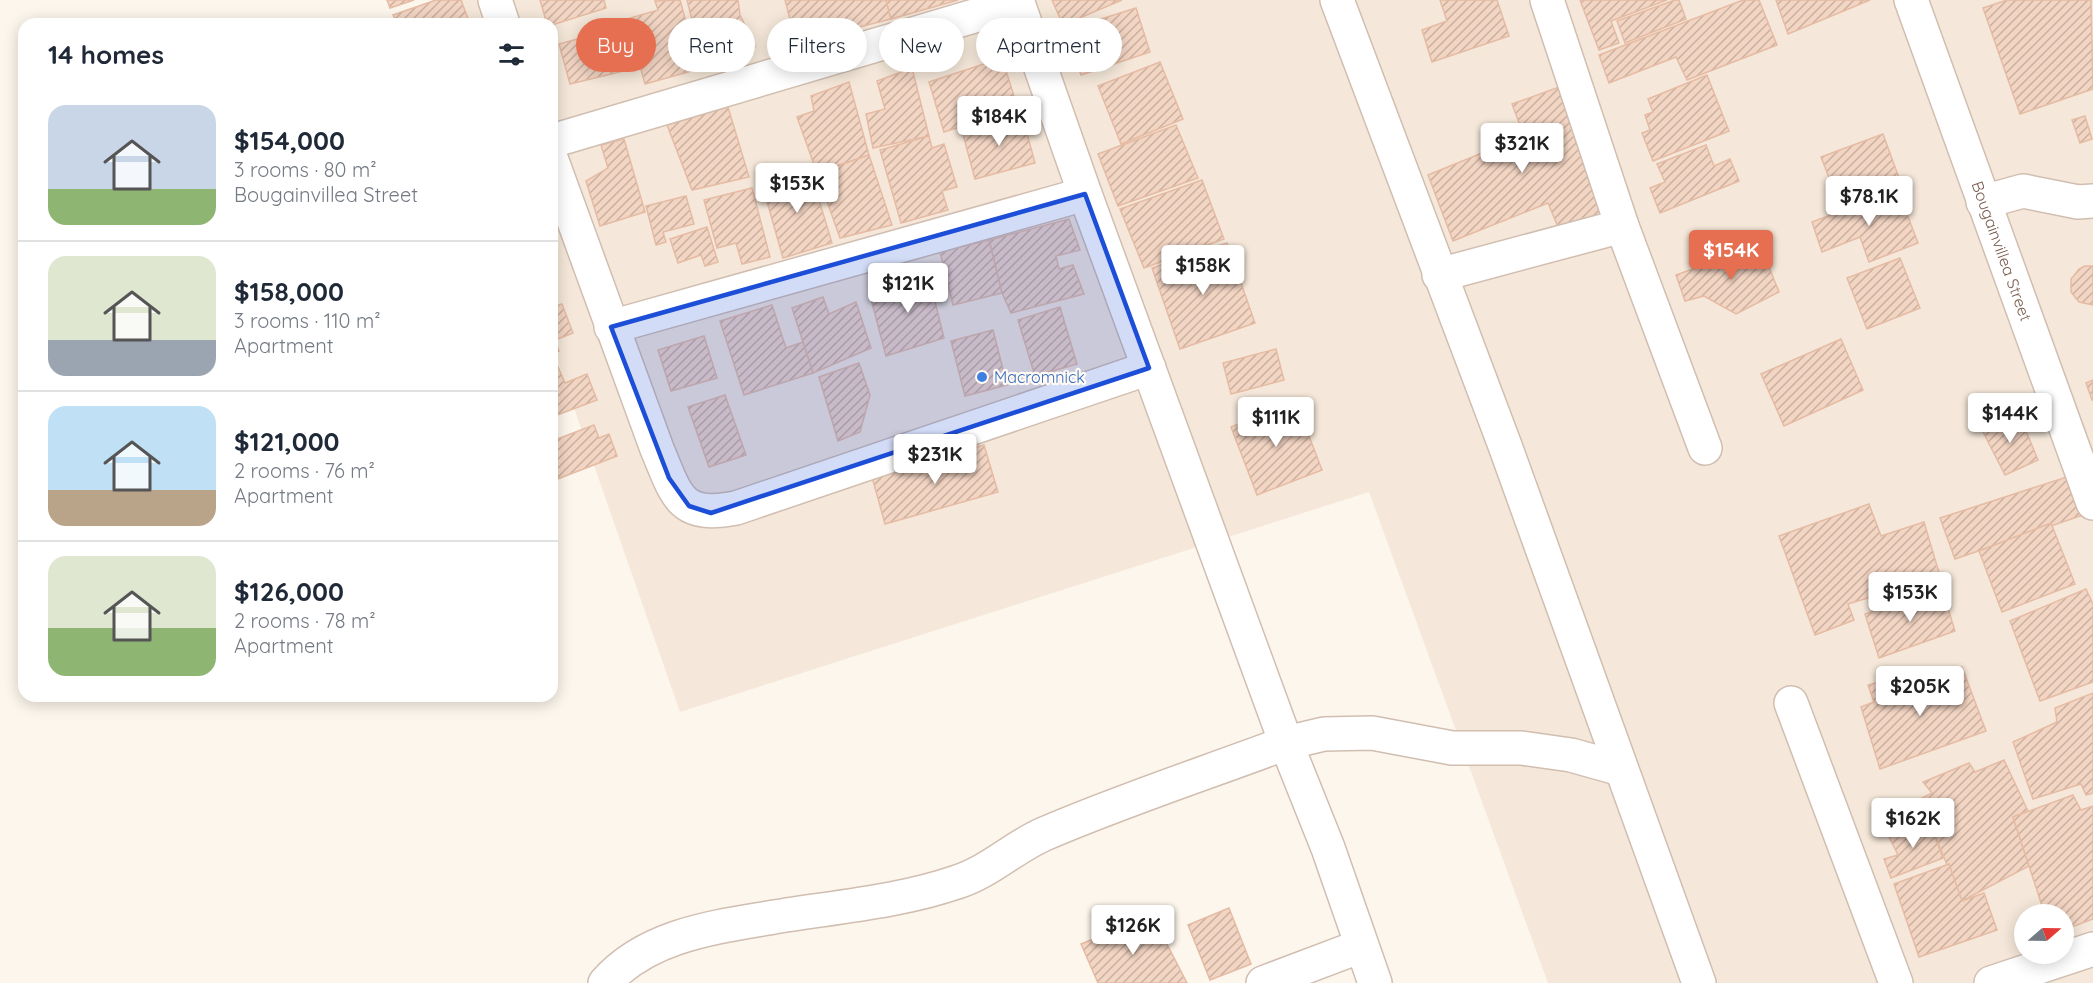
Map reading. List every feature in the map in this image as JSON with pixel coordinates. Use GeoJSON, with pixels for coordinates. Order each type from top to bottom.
{"type":"FeatureCollection","features":[{"type":"Feature","properties":{"kind":"street"},"geometry":{"type":"LineString","coordinates":[[495,0],[501,18]]}},
{"type":"Feature","properties":{"kind":"street"},"geometry":{"type":"LineString","coordinates":[[1337,0],[1504,443],[1699,983]]}},
{"type":"Feature","properties":{"kind":"street"},"geometry":{"type":"LineString","coordinates":[[1547,0],[1622,226],[1705,448]]}},
{"type":"Feature","properties":{"kind":"street","name":"Bougainvillea Street"},"geometry":{"type":"LineString","coordinates":[[1911,0],[2093,503]]}},
{"type":"Feature","properties":{"kind":"street"},"geometry":{"type":"LineString","coordinates":[[558,139],[1017,2],[1084,194],[1286,743],[1328,848],[1375,983]]}},
{"type":"Feature","properties":{"kind":"street"},"geometry":{"type":"LineString","coordinates":[[558,178],[657,449],[679,495],[689,506],[699,512],[711,513],[736,508],[1149,368]]}},
{"type":"Feature","properties":{"kind":"street"},"geometry":{"type":"LineString","coordinates":[[1983,202],[2023,191],[2078,202],[2093,201]]}},
{"type":"Feature","properties":{"kind":"street"},"geometry":{"type":"LineString","coordinates":[[611,327],[1084,194]]}},
{"type":"Feature","properties":{"kind":"street"},"geometry":{"type":"LineString","coordinates":[[1439,275],[1622,226]]}},
{"type":"Feature","properties":{"kind":"street"},"geometry":{"type":"LineString","coordinates":[[1791,703],[1896,983]]}},
{"type":"Feature","properties":{"kind":"street"},"geometry":{"type":"LineString","coordinates":[[605,983],[623,965],[639,955],[682,936],[742,922],[920,893],[959,882],[1044,834],[1286,743],[1324,734],[1372,733],[1452,748],[1521,748],[1571,755],[1621,769]]}},
{"type":"Feature","properties":{"kind":"street"},"geometry":{"type":"LineString","coordinates":[[1263,983],[1361,945]]}},
{"type":"Feature","properties":{"kind":"street"},"geometry":{"type":"LineString","coordinates":[[1991,983],[2093,949]]}},
{"type":"Feature","properties":{"kind":"highlighted area"},"geometry":{"type":"Polygon","coordinates":[[[1085,194],[1149,368],[711,513],[689,506],[669,478],[611,327],[1085,194]]]}},
{"type":"Feature","properties":{"kind":"shaded area"},"geometry":{"type":"Polygon","coordinates":[[[432,0],[2093,0],[2093,983],[1548,983],[1369,492],[680,712],[558,362],[558,18],[438,18],[432,0]]]}},
{"type":"Feature","properties":{"kind":"building"},"geometry":{"type":"Polygon","coordinates":[[[387,0],[414,0],[390,8],[387,0]]]}},
{"type":"Feature","properties":{"kind":"building"},"geometry":{"type":"Polygon","coordinates":[[[436,0],[461,0],[468,18],[394,18],[393,15],[436,0]]]}},
{"type":"Feature","properties":{"kind":"building"},"geometry":{"type":"Polygon","coordinates":[[[540,0],[604,0],[606,8],[558,23],[558,18],[545,18],[540,0]]]}},
{"type":"Feature","properties":{"kind":"building"},"geometry":{"type":"Polygon","coordinates":[[[680,0],[685,18],[668,18],[668,72],[688,72],[645,84],[642,72],[656,72],[656,18],[630,18],[658,10],[655,1],[680,0]]]}},
{"type":"Feature","properties":{"kind":"building"},"geometry":{"type":"Polygon","coordinates":[[[687,0],[738,0],[741,18],[692,18],[687,0]]]}},
{"type":"Feature","properties":{"kind":"building"},"geometry":{"type":"Polygon","coordinates":[[[785,0],[886,0],[891,18],[879,18],[879,22],[867,25],[867,18],[790,18],[785,0]]]}},
{"type":"Feature","properties":{"kind":"building"},"geometry":{"type":"Polygon","coordinates":[[[886,0],[958,0],[895,18],[891,18],[886,0]]]}},
{"type":"Feature","properties":{"kind":"building"},"geometry":{"type":"Polygon","coordinates":[[[1052,0],[1122,0],[1080,18],[1060,18],[1052,0]]]}},
{"type":"Feature","properties":{"kind":"building"},"geometry":{"type":"Polygon","coordinates":[[[1440,0],[1497,0],[1509,36],[1432,62],[1422,30],[1447,21],[1440,0]]]}},
{"type":"Feature","properties":{"kind":"building"},"geometry":{"type":"Polygon","coordinates":[[[1580,0],[1667,0],[1611,21],[1619,43],[1599,50],[1580,0]]]}},
{"type":"Feature","properties":{"kind":"building"},"geometry":{"type":"Polygon","coordinates":[[[1679,0],[1686,19],[1625,43],[1617,21],[1679,0]]]}},
{"type":"Feature","properties":{"kind":"building"},"geometry":{"type":"Polygon","coordinates":[[[1743,0],[1759,0],[1777,45],[1687,80],[1676,57],[1609,83],[1599,55],[1743,0]]]}},
{"type":"Feature","properties":{"kind":"building"},"geometry":{"type":"Polygon","coordinates":[[[1776,0],[1870,0],[1788,34],[1776,0]]]}},
{"type":"Feature","properties":{"kind":"building"},"geometry":{"type":"Polygon","coordinates":[[[2007,0],[2091,0],[2093,89],[2020,114],[1983,8],[2007,0]]]}},
{"type":"Feature","properties":{"kind":"building"},"geometry":{"type":"Polygon","coordinates":[[[1136,8],[1150,52],[1122,61],[1122,18],[1104,18],[1136,8]]]}},
{"type":"Feature","properties":{"kind":"building"},"geometry":{"type":"Polygon","coordinates":[[[576,39],[576,72],[620,72],[570,84],[559,44],[576,39]]]}},
{"type":"Feature","properties":{"kind":"building"},"geometry":{"type":"Polygon","coordinates":[[[1160,62],[1183,119],[1121,144],[1098,86],[1160,62]]]}},
{"type":"Feature","properties":{"kind":"building"},"geometry":{"type":"Polygon","coordinates":[[[976,67],[976,72],[1006,72],[1018,109],[944,132],[929,82],[976,67]]]}},
{"type":"Feature","properties":{"kind":"building"},"geometry":{"type":"Polygon","coordinates":[[[901,72],[913,72],[929,136],[873,148],[866,114],[885,109],[877,81],[901,72]]]}},
{"type":"Feature","properties":{"kind":"building"},"geometry":{"type":"Polygon","coordinates":[[[1707,75],[1729,131],[1653,161],[1642,133],[1650,130],[1645,115],[1653,112],[1648,99],[1707,75]]]}},
{"type":"Feature","properties":{"kind":"building"},"geometry":{"type":"Polygon","coordinates":[[[849,82],[869,155],[817,173],[797,117],[814,111],[811,96],[849,82]]]}},
{"type":"Feature","properties":{"kind":"building"},"geometry":{"type":"Polygon","coordinates":[[[1562,86],[1603,213],[1560,232],[1548,203],[1453,241],[1428,175],[1524,136],[1512,104],[1562,86]]]}},
{"type":"Feature","properties":{"kind":"building"},"geometry":{"type":"Polygon","coordinates":[[[728,107],[749,177],[692,190],[667,125],[728,107]]]}},
{"type":"Feature","properties":{"kind":"building"},"geometry":{"type":"Polygon","coordinates":[[[1022,115],[1035,163],[975,179],[962,131],[1022,115]]]}},
{"type":"Feature","properties":{"kind":"building"},"geometry":{"type":"Polygon","coordinates":[[[2085,116],[2092,139],[2080,143],[2072,120],[2085,116]]]}},
{"type":"Feature","properties":{"kind":"building"},"geometry":{"type":"Polygon","coordinates":[[[1176,125],[1198,178],[1118,206],[1098,154],[1176,125]]]}},
{"type":"Feature","properties":{"kind":"building"},"geometry":{"type":"Polygon","coordinates":[[[1883,134],[1902,186],[1841,209],[1821,157],[1883,134]]]}},
{"type":"Feature","properties":{"kind":"building"},"geometry":{"type":"Polygon","coordinates":[[[929,136],[932,148],[944,144],[957,187],[942,191],[948,210],[901,223],[880,150],[929,136]]]}},
{"type":"Feature","properties":{"kind":"building"},"geometry":{"type":"Polygon","coordinates":[[[624,139],[645,212],[600,226],[586,181],[608,168],[601,145],[624,139]]]}},
{"type":"Feature","properties":{"kind":"building"},"geometry":{"type":"Polygon","coordinates":[[[1706,145],[1714,166],[1730,159],[1739,181],[1660,213],[1650,188],[1665,182],[1657,164],[1706,145]]]}},
{"type":"Feature","properties":{"kind":"building"},"geometry":{"type":"Polygon","coordinates":[[[869,155],[892,225],[840,238],[817,173],[869,155]]]}},
{"type":"Feature","properties":{"kind":"building"},"geometry":{"type":"Polygon","coordinates":[[[810,170],[832,243],[783,258],[762,184],[810,170]]]}},
{"type":"Feature","properties":{"kind":"building"},"geometry":{"type":"Polygon","coordinates":[[[1202,180],[1224,239],[1144,268],[1120,209],[1202,180]]]}},
{"type":"Feature","properties":{"kind":"building"},"geometry":{"type":"Polygon","coordinates":[[[752,188],[770,257],[742,264],[736,243],[717,248],[704,200],[752,188]]]}},
{"type":"Feature","properties":{"kind":"building"},"geometry":{"type":"Polygon","coordinates":[[[1898,190],[1918,243],[1869,262],[1860,237],[1822,252],[1812,222],[1898,190]]]}},
{"type":"Feature","properties":{"kind":"building"},"geometry":{"type":"Polygon","coordinates":[[[686,196],[694,224],[663,232],[666,242],[656,245],[646,206],[686,196]]]}},
{"type":"Feature","properties":{"kind":"building"},"geometry":{"type":"Polygon","coordinates":[[[1069,219],[1080,250],[1056,256],[1059,269],[1073,265],[1084,294],[1011,313],[1002,293],[989,240],[1069,219]]]}},
{"type":"Feature","properties":{"kind":"building"},"geometry":{"type":"Polygon","coordinates":[[[707,227],[718,262],[705,266],[701,255],[678,263],[670,239],[707,227]]]}},
{"type":"Feature","properties":{"kind":"building"},"geometry":{"type":"Polygon","coordinates":[[[989,240],[1002,293],[953,305],[940,252],[989,240]]]}},
{"type":"Feature","properties":{"kind":"building"},"geometry":{"type":"Polygon","coordinates":[[[1227,243],[1255,323],[1180,349],[1152,268],[1227,243]]]}},
{"type":"Feature","properties":{"kind":"building"},"geometry":{"type":"Polygon","coordinates":[[[1760,245],[1779,292],[1736,314],[1704,296],[1685,301],[1676,275],[1760,245]]]}},
{"type":"Feature","properties":{"kind":"building"},"geometry":{"type":"Polygon","coordinates":[[[1900,258],[1920,308],[1867,329],[1847,278],[1900,258]]]}},
{"type":"Feature","properties":{"kind":"building"},"geometry":{"type":"Polygon","coordinates":[[[2093,266],[2093,305],[2079,302],[2071,292],[2071,279],[2079,269],[2093,266]]]}},
{"type":"Feature","properties":{"kind":"building"},"geometry":{"type":"Polygon","coordinates":[[[927,269],[944,338],[886,356],[871,299],[898,293],[896,276],[927,269]]]}},
{"type":"Feature","properties":{"kind":"building"},"geometry":{"type":"Polygon","coordinates":[[[823,297],[829,314],[856,302],[871,348],[813,373],[792,308],[823,297]]]}},
{"type":"Feature","properties":{"kind":"building"},"geometry":{"type":"Polygon","coordinates":[[[562,304],[573,333],[558,339],[558,305],[562,304]]]}},
{"type":"Feature","properties":{"kind":"building"},"geometry":{"type":"Polygon","coordinates":[[[772,305],[786,348],[803,342],[813,373],[744,395],[720,321],[772,305]]]}},
{"type":"Feature","properties":{"kind":"building"},"geometry":{"type":"Polygon","coordinates":[[[1060,307],[1077,364],[1035,376],[1018,320],[1060,307]]]}},
{"type":"Feature","properties":{"kind":"building"},"geometry":{"type":"Polygon","coordinates":[[[993,330],[1007,385],[965,396],[951,341],[993,330]]]}},
{"type":"Feature","properties":{"kind":"building"},"geometry":{"type":"Polygon","coordinates":[[[704,336],[717,378],[671,391],[658,350],[704,336]]]}},
{"type":"Feature","properties":{"kind":"building"},"geometry":{"type":"Polygon","coordinates":[[[1841,339],[1863,390],[1784,426],[1761,374],[1841,339]]]}},
{"type":"Feature","properties":{"kind":"building"},"geometry":{"type":"Polygon","coordinates":[[[1276,349],[1284,380],[1231,394],[1223,363],[1276,349]]]}},
{"type":"Feature","properties":{"kind":"building"},"geometry":{"type":"Polygon","coordinates":[[[859,363],[870,395],[860,432],[838,441],[819,377],[859,363]]]}},
{"type":"Feature","properties":{"kind":"building"},"geometry":{"type":"Polygon","coordinates":[[[558,367],[565,383],[587,374],[597,400],[558,415],[558,367]]]}},
{"type":"Feature","properties":{"kind":"building"},"geometry":{"type":"Polygon","coordinates":[[[2093,380],[2093,400],[2092,400],[2086,383],[2093,380]]]}},
{"type":"Feature","properties":{"kind":"building"},"geometry":{"type":"Polygon","coordinates":[[[725,395],[746,455],[709,467],[688,407],[725,395]]]}},
{"type":"Feature","properties":{"kind":"building"},"geometry":{"type":"Polygon","coordinates":[[[1296,402],[1322,470],[1257,495],[1231,427],[1296,402]]]}},
{"type":"Feature","properties":{"kind":"building"},"geometry":{"type":"Polygon","coordinates":[[[2019,414],[2038,460],[2005,475],[1981,428],[2019,414]]]}},
{"type":"Feature","properties":{"kind":"building"},"geometry":{"type":"Polygon","coordinates":[[[594,425],[599,438],[609,434],[617,456],[558,479],[558,439],[594,425]]]}},
{"type":"Feature","properties":{"kind":"building"},"geometry":{"type":"Polygon","coordinates":[[[984,445],[998,492],[885,524],[872,477],[984,445]]]}},
{"type":"Feature","properties":{"kind":"building"},"geometry":{"type":"Polygon","coordinates":[[[2073,475],[2086,514],[1955,559],[1940,518],[2073,475]]]}},
{"type":"Feature","properties":{"kind":"building"},"geometry":{"type":"Polygon","coordinates":[[[1869,504],[1881,536],[1924,522],[1940,576],[1848,604],[1854,620],[1815,635],[1779,536],[1869,504]]]}},
{"type":"Feature","properties":{"kind":"building"},"geometry":{"type":"Polygon","coordinates":[[[2051,523],[2075,584],[2002,612],[1979,551],[2051,523]]]}},
{"type":"Feature","properties":{"kind":"building"},"geometry":{"type":"Polygon","coordinates":[[[1942,589],[1955,631],[1879,658],[1865,614],[1942,589]]]}},
{"type":"Feature","properties":{"kind":"building"},"geometry":{"type":"Polygon","coordinates":[[[2086,589],[2093,604],[2093,682],[2040,701],[2010,621],[2086,589]]]}},
{"type":"Feature","properties":{"kind":"building"},"geometry":{"type":"Polygon","coordinates":[[[1962,667],[1986,731],[1880,769],[1861,707],[1874,702],[1868,685],[1899,677],[1905,690],[1962,667]]]}},
{"type":"Feature","properties":{"kind":"building"},"geometry":{"type":"Polygon","coordinates":[[[2093,693],[2093,793],[2086,795],[2081,784],[2033,799],[2013,742],[2057,722],[2055,708],[2093,693]]]}},
{"type":"Feature","properties":{"kind":"building"},"geometry":{"type":"Polygon","coordinates":[[[2004,760],[2028,811],[2013,817],[2029,866],[1962,901],[1920,799],[1932,793],[1923,782],[1969,763],[1975,772],[2004,760]]]}},
{"type":"Feature","properties":{"kind":"building"},"geometry":{"type":"Polygon","coordinates":[[[2073,795],[2081,810],[2093,806],[2093,919],[2074,926],[2074,904],[2041,904],[2013,817],[2073,795]]]}},
{"type":"Feature","properties":{"kind":"building"},"geometry":{"type":"Polygon","coordinates":[[[1928,819],[1943,858],[1891,878],[1884,859],[1898,855],[1888,835],[1928,819]]]}},
{"type":"Feature","properties":{"kind":"building"},"geometry":{"type":"Polygon","coordinates":[[[1949,864],[1962,901],[1984,893],[1997,930],[1919,957],[1894,884],[1949,864]]]}},
{"type":"Feature","properties":{"kind":"building"},"geometry":{"type":"Polygon","coordinates":[[[1229,908],[1251,964],[1210,980],[1188,925],[1229,908]]]}},
{"type":"Feature","properties":{"kind":"building"},"geometry":{"type":"Polygon","coordinates":[[[1152,915],[1187,983],[1098,983],[1081,944],[1152,915]]]}},
{"type":"Feature","properties":{"kind":"place","name":"Macromnick"},"geometry":{"type":"Point","coordinates":[982,377]}}]}
